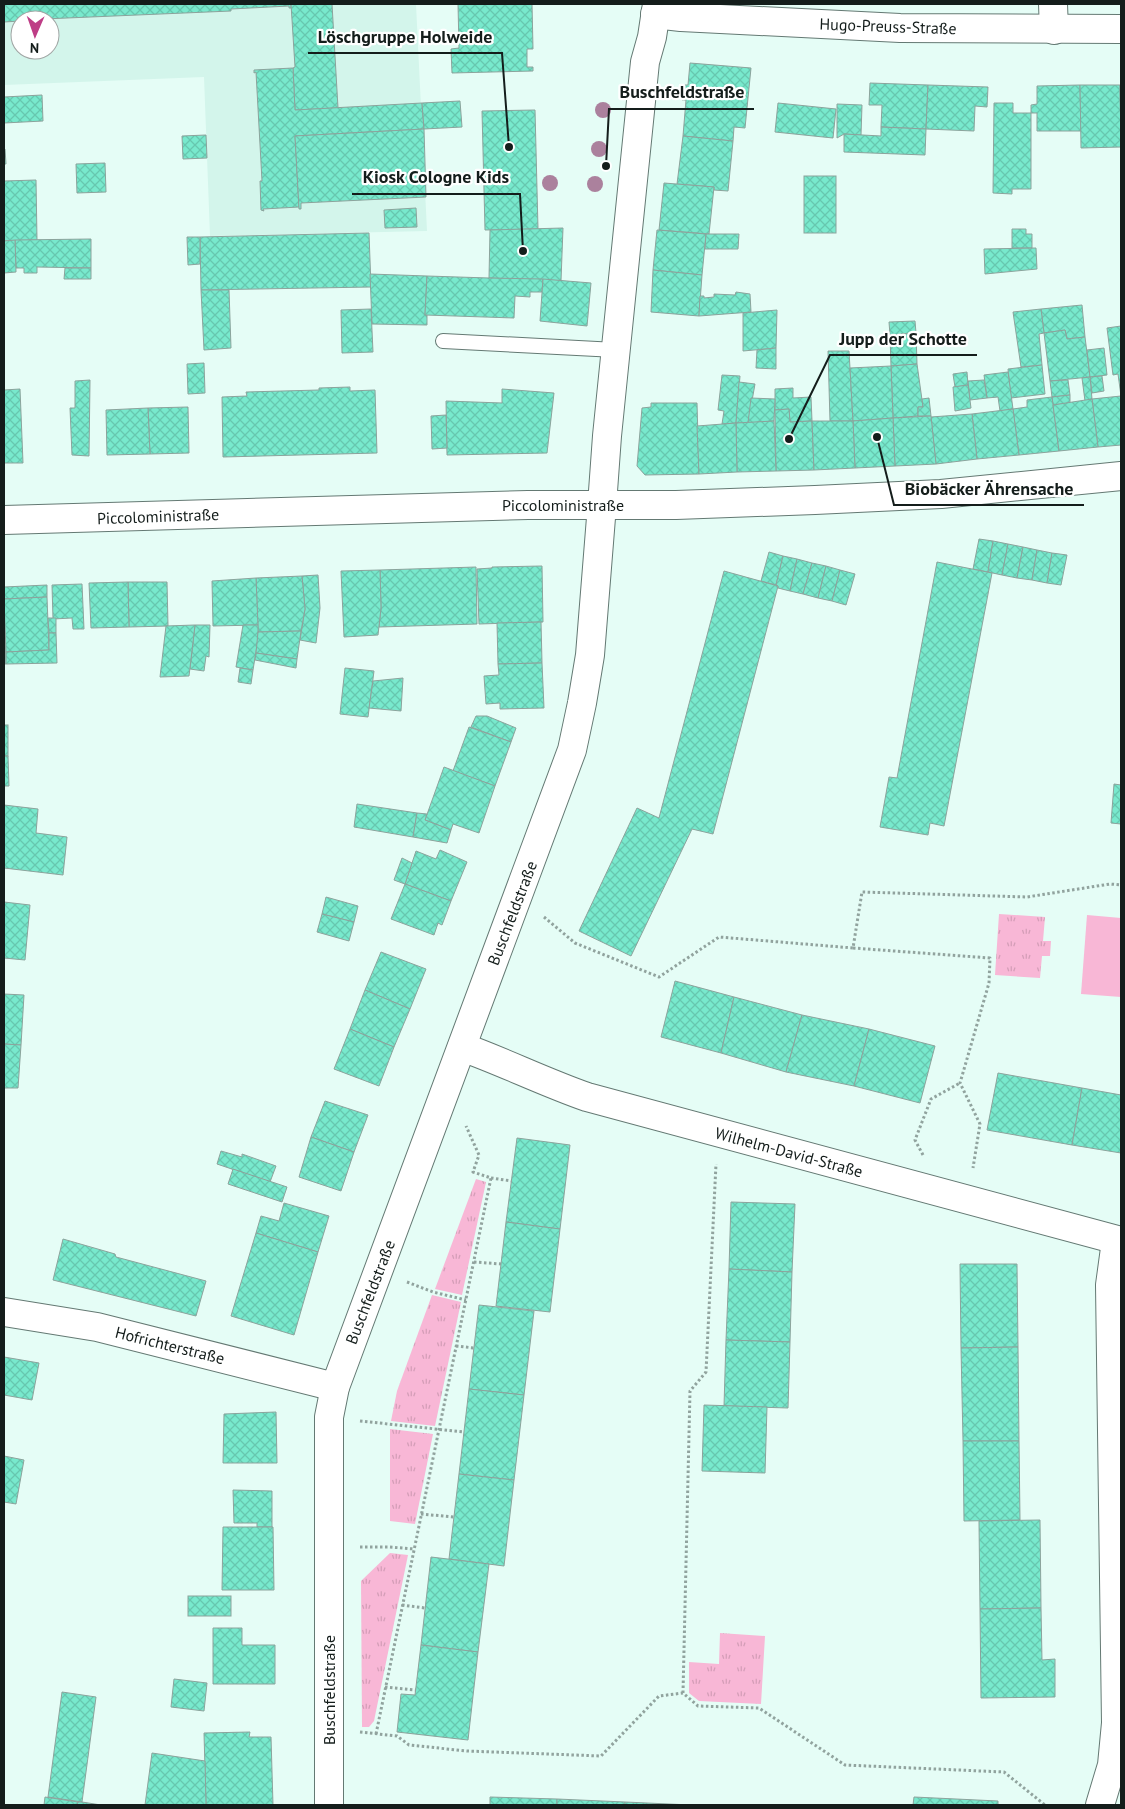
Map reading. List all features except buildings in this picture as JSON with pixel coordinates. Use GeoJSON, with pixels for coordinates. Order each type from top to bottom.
{"type":"FeatureCollection","features":[{"type":"Feature","properties":{"kind":"street","name":"Hugo-Preuss-Straße"},"geometry":{"type":"LineString","coordinates":[[656,9],[681,17],[900,28],[1054,17],[1121,29]]}},
{"type":"Feature","properties":{"kind":"street","name":"Buschfeldstraße"},"geometry":{"type":"LineString","coordinates":[[329,1805],[329,1418],[335,1387],[572,750],[591,646],[616,350],[644,62],[652,37],[656,9]]}},
{"type":"Feature","properties":{"kind":"street","name":"Piccoloministraße"},"geometry":{"type":"LineString","coordinates":[[4,520],[528,505],[676,505],[941,494],[1121,476]]}},
{"type":"Feature","properties":{"kind":"street","name":"Wilhelm-David-Straße"},"geometry":{"type":"LineString","coordinates":[[462,1047],[552,1085],[587,1097],[1119,1241]]}},
{"type":"Feature","properties":{"kind":"street"},"geometry":{"type":"LineString","coordinates":[[1100,1805],[1112,1765],[1116,1723],[1118,1647],[1110,1285],[1119,1241]]}},
{"type":"Feature","properties":{"kind":"street","name":"Hofrichterstraße"},"geometry":{"type":"LineString","coordinates":[[4,1312],[98,1327],[335,1387]]}},
{"type":"Feature","properties":{"kind":"lane"},"geometry":{"type":"LineString","coordinates":[[443,342],[616,350]]}},
{"type":"Feature","properties":{"kind":"path"},"geometry":{"type":"LineString","coordinates":[[853,948],[862,892],[1027,897],[1110,884],[1121,885]]}},
{"type":"Feature","properties":{"kind":"path"},"geometry":{"type":"LineString","coordinates":[[515,906],[544,916],[575,943],[659,977],[719,937],[990,958],[989,983],[960,1083],[980,1124],[971,1179],[965,1200]]}},
{"type":"Feature","properties":{"kind":"path"},"geometry":{"type":"LineString","coordinates":[[929,1190],[933,1173],[915,1140],[931,1099],[960,1083]]}},
{"type":"Feature","properties":{"kind":"path"},"geometry":{"type":"LineString","coordinates":[[438,1110],[463,1119],[479,1155],[473,1172],[491,1178],[512,1181]]}},
{"type":"Feature","properties":{"kind":"path"},"geometry":{"type":"LineString","coordinates":[[683,1693],[690,1391],[706,1372],[716,1157],[722,1134]]}},
{"type":"Feature","properties":{"kind":"path"},"geometry":{"type":"LineString","coordinates":[[376,1734],[491,1178]]}},
{"type":"Feature","properties":{"kind":"path"},"geometry":{"type":"LineString","coordinates":[[474,1262],[501,1264]]}},
{"type":"Feature","properties":{"kind":"path"},"geometry":{"type":"LineString","coordinates":[[378,1272],[434,1292],[466,1300]]}},
{"type":"Feature","properties":{"kind":"path"},"geometry":{"type":"LineString","coordinates":[[456,1346],[474,1348]]}},
{"type":"Feature","properties":{"kind":"path"},"geometry":{"type":"LineString","coordinates":[[329,1418],[464,1432]]}},
{"type":"Feature","properties":{"kind":"path"},"geometry":{"type":"LineString","coordinates":[[421,1514],[454,1517]]}},
{"type":"Feature","properties":{"kind":"path"},"geometry":{"type":"LineString","coordinates":[[329,1547],[414,1549]]}},
{"type":"Feature","properties":{"kind":"path"},"geometry":{"type":"LineString","coordinates":[[402,1605],[425,1608]]}},
{"type":"Feature","properties":{"kind":"path"},"geometry":{"type":"LineString","coordinates":[[386,1687],[416,1690]]}},
{"type":"Feature","properties":{"kind":"path"},"geometry":{"type":"LineString","coordinates":[[362,1732],[397,1736],[409,1745],[467,1751],[600,1756],[659,1696],[683,1693],[698,1706],[759,1708],[845,1765],[1004,1772],[1045,1805]]}},
{"type":"Feature","properties":{"kind":"shaded area"},"geometry":{"type":"Polygon","coordinates":[[[4,4],[416,4],[427,231],[210,236],[204,77],[4,85],[4,4]]]}},
{"type":"Feature","properties":{"kind":"green space"},"geometry":{"type":"Polygon","coordinates":[[[999,914],[1045,917],[1043,941],[1051,941],[1050,956],[1042,956],[1040,978],[995,975],[999,914]]]}},
{"type":"Feature","properties":{"kind":"green space"},"geometry":{"type":"Polygon","coordinates":[[[1087,915],[1121,918],[1121,997],[1081,994],[1087,915]]]}},
{"type":"Feature","properties":{"kind":"green space"},"geometry":{"type":"Polygon","coordinates":[[[476,1179],[486,1182],[462,1295],[435,1289],[476,1179]]]}},
{"type":"Feature","properties":{"kind":"green space"},"geometry":{"type":"Polygon","coordinates":[[[432,1295],[461,1302],[435,1426],[391,1421],[397,1391],[432,1295]]]}},
{"type":"Feature","properties":{"kind":"green space"},"geometry":{"type":"Polygon","coordinates":[[[390,1429],[433,1434],[415,1524],[390,1521],[390,1429]]]}},
{"type":"Feature","properties":{"kind":"green space"},"geometry":{"type":"Polygon","coordinates":[[[390,1553],[408,1555],[374,1721],[369,1727],[362,1727],[361,1581],[390,1553]]]}},
{"type":"Feature","properties":{"kind":"green space"},"geometry":{"type":"Polygon","coordinates":[[[720,1633],[765,1636],[761,1704],[699,1701],[689,1693],[689,1662],[719,1664],[720,1633]]]}},
{"type":"Feature","properties":{"kind":"place","name":"Löschgruppe Holweide"},"geometry":{"type":"Point","coordinates":[509,147]}},
{"type":"Feature","properties":{"kind":"place","name":"Buschfeldstraße"},"geometry":{"type":"Point","coordinates":[606,166]}},
{"type":"Feature","properties":{"kind":"place","name":"Kiosk Cologne Kids"},"geometry":{"type":"Point","coordinates":[523,251]}},
{"type":"Feature","properties":{"kind":"place","name":"Biobäcker Ährensache"},"geometry":{"type":"Point","coordinates":[877,437]}},
{"type":"Feature","properties":{"kind":"place","name":"Jupp der Schotte"},"geometry":{"type":"Point","coordinates":[789,439]}}]}
